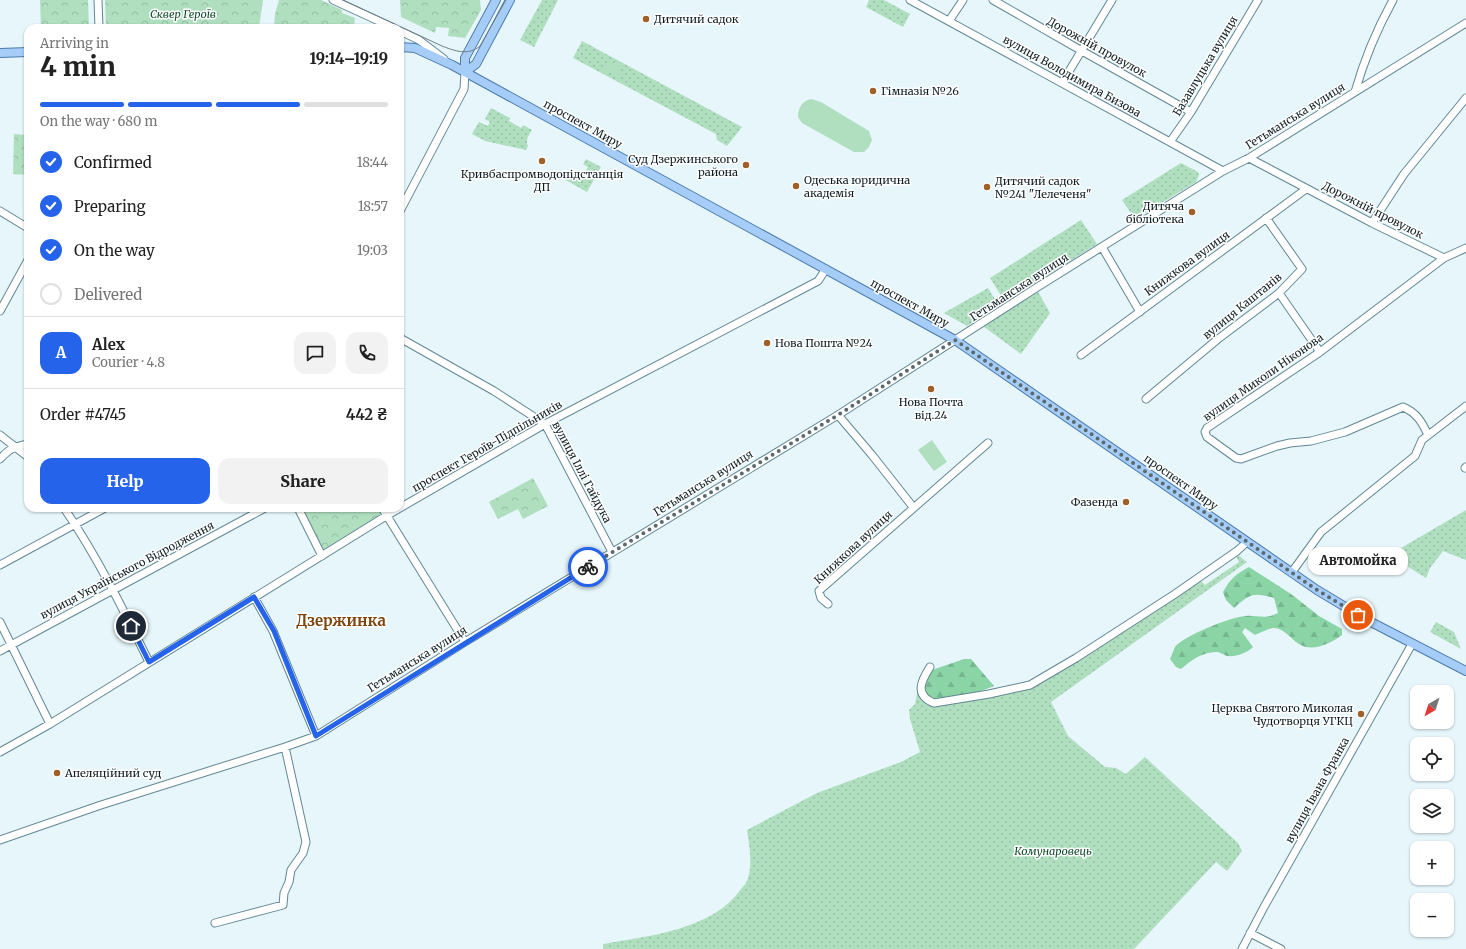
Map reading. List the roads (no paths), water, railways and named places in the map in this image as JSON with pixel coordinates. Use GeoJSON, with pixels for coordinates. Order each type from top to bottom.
{"type":"FeatureCollection","features":[{"type":"Feature","properties":{"kind":"main road"},"geometry":{"type":"LineString","coordinates":[[465,72],[465,58],[496,0]]}},
{"type":"Feature","properties":{"kind":"main road"},"geometry":{"type":"LineString","coordinates":[[465,72],[476,64],[510,0]]}},
{"type":"Feature","properties":{"kind":"main road","name":"проспект Миру"},"geometry":{"type":"LineString","coordinates":[[404,47],[415,48],[452,65],[955,340],[1339,604],[1412,644],[1466,671]]}},
{"type":"Feature","properties":{"kind":"main road"},"geometry":{"type":"LineString","coordinates":[[0,53],[24,52]]}},
{"type":"Feature","properties":{"kind":"street"},"geometry":{"type":"LineString","coordinates":[[98,0],[99,24]]}},
{"type":"Feature","properties":{"kind":"street"},"geometry":{"type":"LineString","coordinates":[[333,0],[385,24]]}},
{"type":"Feature","properties":{"kind":"street","name":"вулиця Володимира Бизова"},"geometry":{"type":"LineString","coordinates":[[910,0],[1223,171]]}},
{"type":"Feature","properties":{"kind":"street"},"geometry":{"type":"LineString","coordinates":[[949,21],[964,0]]}},
{"type":"Feature","properties":{"kind":"street","name":"Дорожній провулок"},"geometry":{"type":"LineString","coordinates":[[993,0],[1191,112]]}},
{"type":"Feature","properties":{"kind":"street"},"geometry":{"type":"LineString","coordinates":[[1062,83],[1112,0]]}},
{"type":"Feature","properties":{"kind":"street","name":"Базавлуцька вулиця"},"geometry":{"type":"LineString","coordinates":[[1170,142],[1191,112],[1258,0]]}},
{"type":"Feature","properties":{"kind":"street"},"geometry":{"type":"LineString","coordinates":[[1355,92],[1374,39],[1393,0]]}},
{"type":"Feature","properties":{"kind":"street","name":"Гетьманська вулиця"},"geometry":{"type":"LineString","coordinates":[[1,838],[316,736],[465,642],[838,415],[1223,171],[1249,158],[1466,23]]}},
{"type":"Feature","properties":{"kind":"street"},"geometry":{"type":"LineString","coordinates":[[404,33],[419,40],[452,65]]}},
{"type":"Feature","properties":{"kind":"street"},"geometry":{"type":"LineString","coordinates":[[404,203],[464,89],[465,72]]}},
{"type":"Feature","properties":{"kind":"street"},"geometry":{"type":"LineString","coordinates":[[1372,223],[1404,174],[1466,98]]}},
{"type":"Feature","properties":{"kind":"street","name":"Дорожній провулок"},"geometry":{"type":"LineString","coordinates":[[1249,158],[1372,223],[1444,258]]}},
{"type":"Feature","properties":{"kind":"street","name":"Книжкова вулиця"},"geometry":{"type":"LineString","coordinates":[[1081,355],[1306,189]]}},
{"type":"Feature","properties":{"kind":"street"},"geometry":{"type":"LineString","coordinates":[[0,211],[24,226]]}},
{"type":"Feature","properties":{"kind":"street","name":"вулиця Каштанів"},"geometry":{"type":"LineString","coordinates":[[1146,399],[1218,339],[1279,293],[1302,269],[1266,218]]}},
{"type":"Feature","properties":{"kind":"street"},"geometry":{"type":"LineString","coordinates":[[1102,247],[1140,312]]}},
{"type":"Feature","properties":{"kind":"street","name":"вулиця Миколи Ніконова"},"geometry":{"type":"LineString","coordinates":[[1428,435],[1422,422],[1416,415],[1403,407],[1345,432],[1311,442],[1290,443],[1276,446],[1241,459],[1236,458],[1207,437],[1205,432],[1207,428],[1320,352],[1444,258],[1466,248]]}},
{"type":"Feature","properties":{"kind":"street"},"geometry":{"type":"LineString","coordinates":[[0,311],[24,267]]}},
{"type":"Feature","properties":{"kind":"street","name":"проспект Героїв-Підпільників"},"geometry":{"type":"LineString","coordinates":[[404,506],[545,424],[818,281],[826,269]]}},
{"type":"Feature","properties":{"kind":"street"},"geometry":{"type":"LineString","coordinates":[[1279,293],[1320,352]]}},
{"type":"Feature","properties":{"kind":"street","name":"вулиця Іллі Гайдука"},"geometry":{"type":"LineString","coordinates":[[404,340],[494,391],[545,424],[612,552]]}},
{"type":"Feature","properties":{"kind":"street"},"geometry":{"type":"LineString","coordinates":[[1292,572],[1321,532],[1415,456],[1422,440],[1466,406]]}},
{"type":"Feature","properties":{"kind":"street"},"geometry":{"type":"LineString","coordinates":[[838,415],[913,507]]}},
{"type":"Feature","properties":{"kind":"street"},"geometry":{"type":"LineString","coordinates":[[0,435],[24,453]]}},
{"type":"Feature","properties":{"kind":"street","name":"Книжкова вулиця"},"geometry":{"type":"LineString","coordinates":[[828,604],[821,598],[819,591],[913,507],[988,443]]}},
{"type":"Feature","properties":{"kind":"street"},"geometry":{"type":"LineString","coordinates":[[0,458],[9,449],[24,445]]}},
{"type":"Feature","properties":{"kind":"street"},"geometry":{"type":"LineString","coordinates":[[67,512],[114,590],[149,662]]}},
{"type":"Feature","properties":{"kind":"street"},"geometry":{"type":"LineString","coordinates":[[0,565],[98,512]]}},
{"type":"Feature","properties":{"kind":"street","name":"вулиця Українського Відродження"},"geometry":{"type":"LineString","coordinates":[[0,651],[258,512]]}},
{"type":"Feature","properties":{"kind":"street"},"geometry":{"type":"LineString","coordinates":[[300,512],[322,556]]}},
{"type":"Feature","properties":{"kind":"street"},"geometry":{"type":"LineString","coordinates":[[384,512],[465,642]]}},
{"type":"Feature","properties":{"kind":"street","name":"проспект Героїв-Підпільників"},"geometry":{"type":"LineString","coordinates":[[0,752],[50,724],[393,512]]}},
{"type":"Feature","properties":{"kind":"street"},"geometry":{"type":"LineString","coordinates":[[930,667],[921,687],[922,695],[934,703],[989,694],[1030,685],[1076,658],[1175,594],[1248,542]]}},
{"type":"Feature","properties":{"kind":"street"},"geometry":{"type":"LineString","coordinates":[[254,597],[274,631],[316,736]]}},
{"type":"Feature","properties":{"kind":"street"},"geometry":{"type":"LineString","coordinates":[[0,622],[50,724]]}},
{"type":"Feature","properties":{"kind":"street","name":"вулиця Івана Франка"},"geometry":{"type":"LineString","coordinates":[[1242,949],[1264,907],[1412,644]]}},
{"type":"Feature","properties":{"kind":"street"},"geometry":{"type":"LineString","coordinates":[[215,923],[283,905],[284,893],[289,882],[291,870],[303,853],[306,842],[285,747]]}},
{"type":"Feature","properties":{"kind":"street"},"geometry":{"type":"LineString","coordinates":[[1250,933],[1282,949]]}},
{"type":"Feature","properties":{"kind":"tram line"},"geometry":{"type":"LineString","coordinates":[[343,0],[395,24]]}},
{"type":"Feature","properties":{"kind":"tram line"},"geometry":{"type":"LineString","coordinates":[[404,28],[442,46],[461,52],[471,51],[480,46],[506,0]]}},
{"type":"Feature","properties":{"kind":"place","name":"Дитячий садок"},"geometry":{"type":"Point","coordinates":[646,19]}},
{"type":"Feature","properties":{"kind":"place","name":"Гімназія №26"},"geometry":{"type":"Point","coordinates":[873,91]}},
{"type":"Feature","properties":{"kind":"place","name":"Кривбаспромводопідстанція ДП"},"geometry":{"type":"Point","coordinates":[542,161]}},
{"type":"Feature","properties":{"kind":"place","name":"Суд Дзержинського района"},"geometry":{"type":"Point","coordinates":[746,165]}},
{"type":"Feature","properties":{"kind":"place","name":"Одеська юридична академія"},"geometry":{"type":"Point","coordinates":[796,186]}},
{"type":"Feature","properties":{"kind":"place","name":"Дитячий садок №241 \"Лелеченя\""},"geometry":{"type":"Point","coordinates":[987,187]}},
{"type":"Feature","properties":{"kind":"place","name":"Дитяча бібліотека"},"geometry":{"type":"Point","coordinates":[1192,212]}},
{"type":"Feature","properties":{"kind":"place","name":"Нова Пошта №24"},"geometry":{"type":"Point","coordinates":[767,343]}},
{"type":"Feature","properties":{"kind":"place","name":"Нова Почта від.24"},"geometry":{"type":"Point","coordinates":[931,389]}},
{"type":"Feature","properties":{"kind":"place","name":"Фазенда"},"geometry":{"type":"Point","coordinates":[1126,502]}},
{"type":"Feature","properties":{"kind":"place","name":"Автомойка"},"geometry":{"type":"Point","coordinates":[1358,615]}},
{"type":"Feature","properties":{"kind":"place","name":"Церква Святого Миколая Чудотворця УГКЦ"},"geometry":{"type":"Point","coordinates":[1361,714]}},
{"type":"Feature","properties":{"kind":"place","name":"Апеляційний суд"},"geometry":{"type":"Point","coordinates":[57,773]}},
{"type":"Feature","properties":{"kind":"district","name":"Дзержинка"},"geometry":{"type":"Point","coordinates":[341,620]}},
{"type":"Feature","properties":{"kind":"park label","name":"Сквер Героїв"},"geometry":{"type":"Point","coordinates":[183,14]}},
{"type":"Feature","properties":{"kind":"park label","name":"Комунаровець"},"geometry":{"type":"Point","coordinates":[1053,851]}}]}
